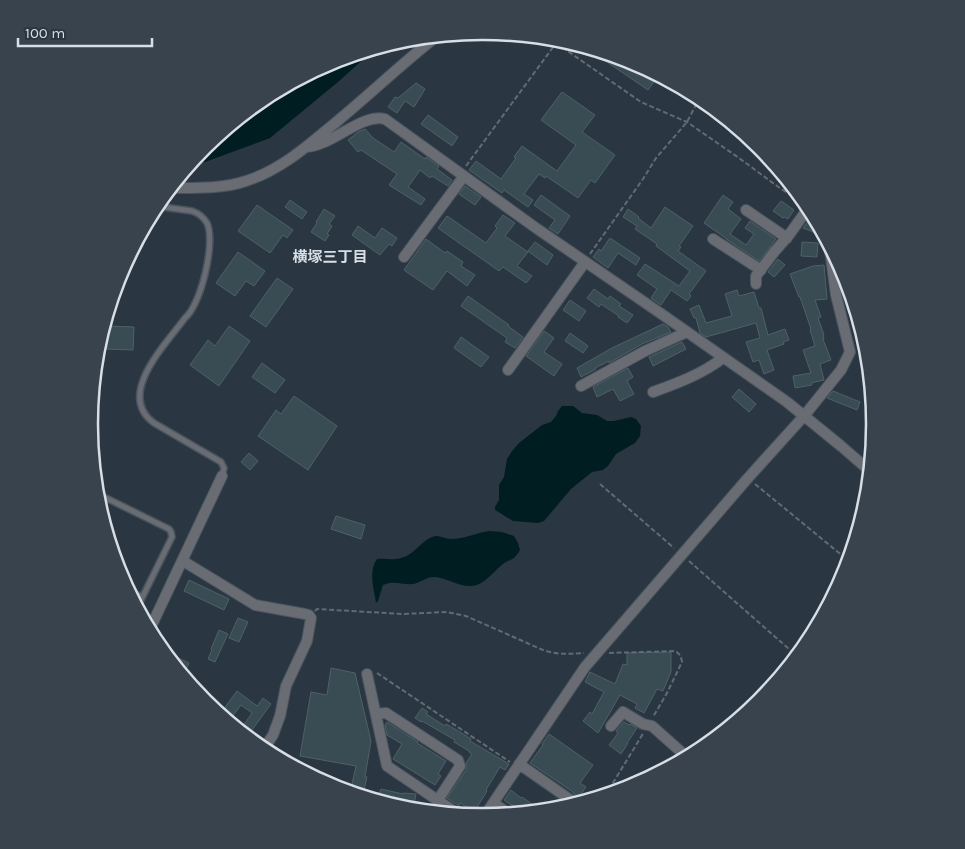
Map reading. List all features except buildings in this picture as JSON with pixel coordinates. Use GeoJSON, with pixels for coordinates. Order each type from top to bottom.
{"type":"FeatureCollection","features":[{"type":"Feature","properties":{"kind":"street"},"geometry":{"type":"LineString","coordinates":[[179,188],[230,186],[245,182],[274,169],[307,147],[427,44]]}},
{"type":"Feature","properties":{"kind":"street"},"geometry":{"type":"LineString","coordinates":[[307,147],[319,144],[367,120],[385,119],[585,262],[787,402],[865,467]]}},
{"type":"Feature","properties":{"kind":"street"},"geometry":{"type":"LineString","coordinates":[[404,257],[462,175]]}},
{"type":"Feature","properties":{"kind":"street"},"geometry":{"type":"LineString","coordinates":[[746,210],[787,238]]}},
{"type":"Feature","properties":{"kind":"street"},"geometry":{"type":"LineString","coordinates":[[756,284],[756,276],[805,215]]}},
{"type":"Feature","properties":{"kind":"street"},"geometry":{"type":"LineString","coordinates":[[713,239],[761,270]]}},
{"type":"Feature","properties":{"kind":"street"},"geometry":{"type":"LineString","coordinates":[[508,370],[585,262]]}},
{"type":"Feature","properties":{"kind":"street"},"geometry":{"type":"LineString","coordinates":[[489,809],[585,667],[842,370],[850,352],[836,295],[832,264]]}},
{"type":"Feature","properties":{"kind":"street"},"geometry":{"type":"LineString","coordinates":[[582,386],[687,332]]}},
{"type":"Feature","properties":{"kind":"street"},"geometry":{"type":"LineString","coordinates":[[653,392],[694,376],[723,358]]}},
{"type":"Feature","properties":{"kind":"street"},"geometry":{"type":"LineString","coordinates":[[154,623],[222,476]]}},
{"type":"Feature","properties":{"kind":"street"},"geometry":{"type":"LineString","coordinates":[[183,561],[255,605],[308,615],[311,618],[307,640],[286,686],[280,716],[274,735],[268,743]]}},
{"type":"Feature","properties":{"kind":"street"},"geometry":{"type":"LineString","coordinates":[[367,674],[387,766],[449,807]]}},
{"type":"Feature","properties":{"kind":"street"},"geometry":{"type":"LineString","coordinates":[[611,726],[623,712],[643,724],[652,726],[682,753]]}},
{"type":"Feature","properties":{"kind":"street"},"geometry":{"type":"LineString","coordinates":[[376,714],[386,713],[458,760],[460,766],[438,800]]}},
{"type":"Feature","properties":{"kind":"street"},"geometry":{"type":"LineString","coordinates":[[518,765],[569,799]]}},
{"type":"Feature","properties":{"kind":"street"},"geometry":{"type":"LineString","coordinates":[[493,803],[501,808]]}},
{"type":"Feature","properties":{"kind":"lane"},"geometry":{"type":"LineString","coordinates":[[165,207],[196,213],[208,225],[210,246],[204,279],[195,304],[189,315],[145,373],[140,390],[142,410],[146,417],[154,423],[220,462],[224,468],[222,476]]}},
{"type":"Feature","properties":{"kind":"lane"},"geometry":{"type":"LineString","coordinates":[[105,497],[169,529],[171,532],[172,537],[141,600]]}},
{"type":"Feature","properties":{"kind":"lane"},"geometry":{"type":"LineString","coordinates":[[138,595],[142,597]]}},
{"type":"Feature","properties":{"kind":"path"},"geometry":{"type":"LineString","coordinates":[[462,175],[554,46]]}},
{"type":"Feature","properties":{"kind":"path"},"geometry":{"type":"LineString","coordinates":[[564,49],[642,102],[687,122],[791,195]]}},
{"type":"Feature","properties":{"kind":"path"},"geometry":{"type":"LineString","coordinates":[[585,262],[656,158],[687,122],[696,105]]}},
{"type":"Feature","properties":{"kind":"path"},"geometry":{"type":"LineString","coordinates":[[748,478],[844,557]]}},
{"type":"Feature","properties":{"kind":"path"},"geometry":{"type":"LineString","coordinates":[[600,484],[793,652]]}},
{"type":"Feature","properties":{"kind":"path"},"geometry":{"type":"LineString","coordinates":[[308,615],[317,609],[403,614],[447,612],[466,616],[551,653],[675,651],[679,653],[682,662],[667,692],[610,787]]}},
{"type":"Feature","properties":{"kind":"path"},"geometry":{"type":"LineString","coordinates":[[367,674],[376,672],[518,765]]}},
{"type":"Feature","properties":{"kind":"shaded area"},"geometry":{"type":"Polygon","coordinates":[[[364,58],[270,138],[202,162],[229,135],[269,105],[312,80],[364,58]]]}},
{"type":"Feature","properties":{"kind":"shaded area"},"geometry":{"type":"Polygon","coordinates":[[[562,406],[573,406],[582,413],[597,415],[607,421],[631,417],[636,419],[641,426],[640,436],[635,443],[616,454],[603,470],[592,472],[571,489],[544,521],[538,523],[513,521],[495,510],[499,500],[499,485],[504,477],[507,459],[519,443],[542,425],[551,422],[562,406]]]}},
{"type":"Feature","properties":{"kind":"shaded area"},"geometry":{"type":"Polygon","coordinates":[[[489,531],[502,532],[514,536],[520,550],[514,558],[503,564],[479,584],[468,586],[434,577],[413,584],[387,584],[383,585],[376,603],[372,575],[377,559],[404,557],[431,537],[456,539],[489,531]]]}},
{"type":"Feature","properties":{"kind":"district","name":"横塚三丁目"},"geometry":{"type":"Point","coordinates":[330,257]}}]}
